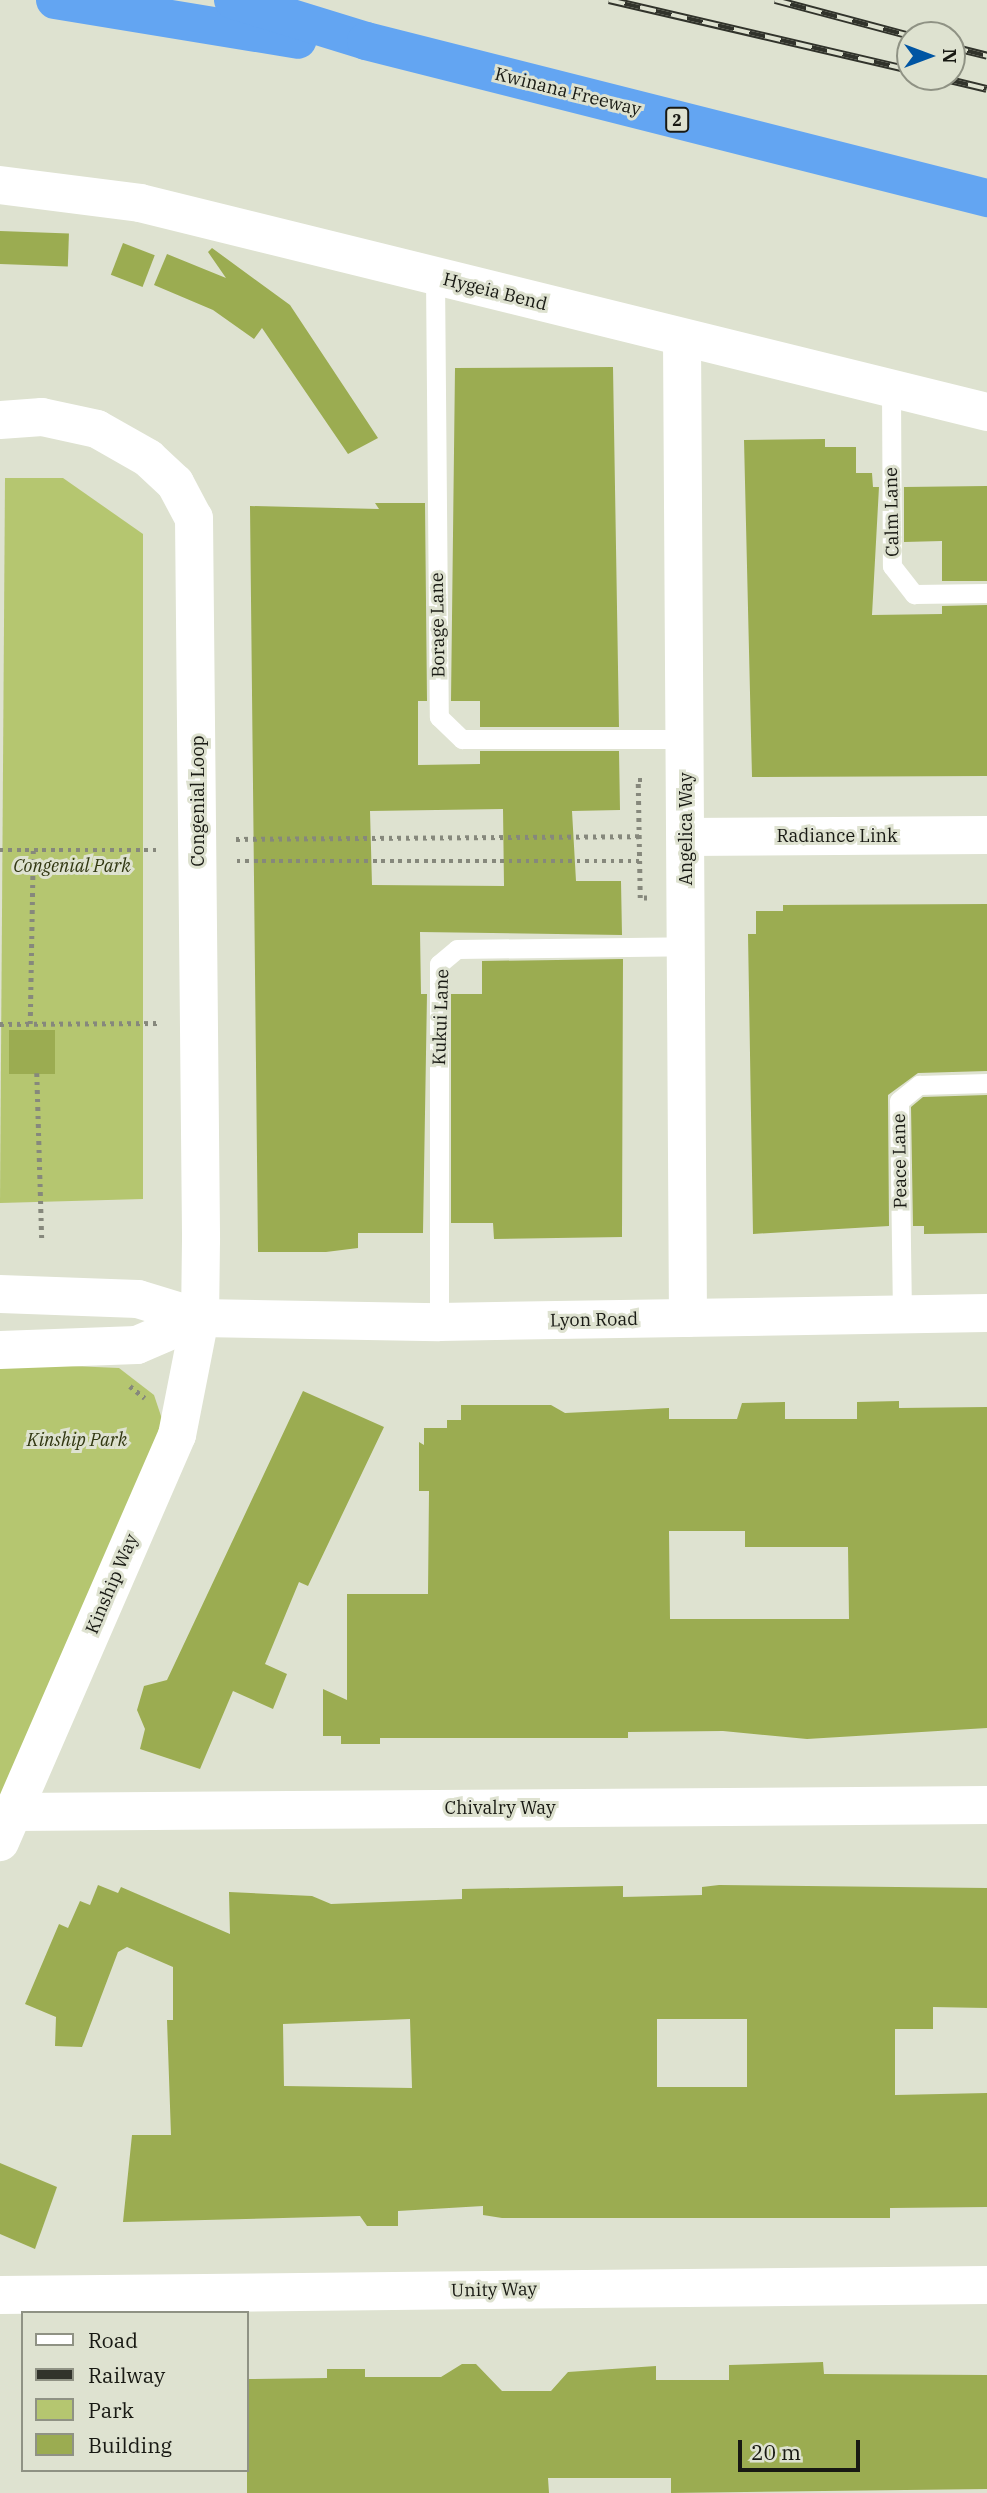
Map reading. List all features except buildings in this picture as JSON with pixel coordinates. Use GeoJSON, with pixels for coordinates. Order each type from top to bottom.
{"type":"FeatureCollection","features":[{"type":"Feature","properties":{"kind":"highway","name":"2"},"geometry":{"type":"LineString","coordinates":[[55,0],[293,40],[366,41]]}},
{"type":"Feature","properties":{"kind":"highway","name":"Kwinana Freeway"},"geometry":{"type":"LineString","coordinates":[[233,0],[366,41],[987,198]]}},
{"type":"Feature","properties":{"kind":"street","name":"Hygeia Bend"},"geometry":{"type":"LineString","coordinates":[[0,185],[140,203],[681,339],[987,412]]}},
{"type":"Feature","properties":{"kind":"street","name":"Angelica Way"},"geometry":{"type":"LineString","coordinates":[[681,339],[686,740],[688,1318]]}},
{"type":"Feature","properties":{"kind":"street","name":"Congenial Loop"},"geometry":{"type":"LineString","coordinates":[[0,419],[43,417],[97,429],[148,458],[175,483],[194,518],[200,1318]]}},
{"type":"Feature","properties":{"kind":"street","name":"Radiance Link"},"geometry":{"type":"LineString","coordinates":[[686,837],[987,835]]}},
{"type":"Feature","properties":{"kind":"street","name":"Lyon Road"},"geometry":{"type":"LineString","coordinates":[[0,1294],[138,1299],[200,1318],[439,1322],[987,1313]]}},
{"type":"Feature","properties":{"kind":"street","name":"Lyon Road"},"geometry":{"type":"LineString","coordinates":[[0,1350],[137,1345],[200,1318]]}},
{"type":"Feature","properties":{"kind":"street","name":"Kinship Way"},"geometry":{"type":"LineString","coordinates":[[7,1827],[177,1435],[200,1318]]}},
{"type":"Feature","properties":{"kind":"street","name":"Chivalry Way"},"geometry":{"type":"LineString","coordinates":[[7,1827],[987,1805]]}},
{"type":"Feature","properties":{"kind":"street","name":"Unity Way"},"geometry":{"type":"LineString","coordinates":[[0,2295],[987,2285]]}},
{"type":"Feature","properties":{"kind":"lane","name":"Borage Lane"},"geometry":{"type":"LineString","coordinates":[[435,277],[439,717],[462,740],[686,740]]}},
{"type":"Feature","properties":{"kind":"lane","name":"Calm Lane"},"geometry":{"type":"LineString","coordinates":[[891,390],[892,566],[914,594],[987,593]]}},
{"type":"Feature","properties":{"kind":"lane","name":"Kukui Lane"},"geometry":{"type":"LineString","coordinates":[[439,1322],[439,964],[457,949],[687,946]]}},
{"type":"Feature","properties":{"kind":"lane","name":"Peace Lane"},"geometry":{"type":"LineString","coordinates":[[902,1315],[900,1101],[919,1084],[987,1083]]}},
{"type":"Feature","properties":{"kind":"path"},"geometry":{"type":"LineString","coordinates":[[639,836],[235,839],[235,861],[639,861]]}},
{"type":"Feature","properties":{"kind":"path"},"geometry":{"type":"LineString","coordinates":[[0,850],[156,850]]}},
{"type":"Feature","properties":{"kind":"path"},"geometry":{"type":"LineString","coordinates":[[30,1024],[33,850]]}},
{"type":"Feature","properties":{"kind":"path"},"geometry":{"type":"LineString","coordinates":[[0,1024],[160,1023]]}},
{"type":"Feature","properties":{"kind":"path"},"geometry":{"type":"LineString","coordinates":[[37,1073],[43,1241]]}},
{"type":"Feature","properties":{"kind":"path"},"geometry":{"type":"LineString","coordinates":[[127,1383],[146,1399],[149,1410]]}},
{"type":"Feature","properties":{"kind":"green space","name":"Congenial Park"},"geometry":{"type":"Polygon","coordinates":[[[5,478],[63,478],[143,534],[143,1199],[0,1203],[5,478]]]}},
{"type":"Feature","properties":{"kind":"green space","name":"Kinship Park"},"geometry":{"type":"Polygon","coordinates":[[[0,1363],[119,1368],[154,1395],[162,1419],[162,1433],[0,1806],[0,1363]]]}},
{"type":"Feature","properties":{"kind":"railway"},"geometry":{"type":"LineString","coordinates":[[609,0],[896,67]]}},
{"type":"Feature","properties":{"kind":"railway"},"geometry":{"type":"LineString","coordinates":[[775,0],[896,32]]}},
{"type":"Feature","properties":{"kind":"railway"},"geometry":{"type":"LineString","coordinates":[[966,51],[987,56]]}},
{"type":"Feature","properties":{"kind":"railway"},"geometry":{"type":"LineString","coordinates":[[966,84],[987,89]]}}]}
